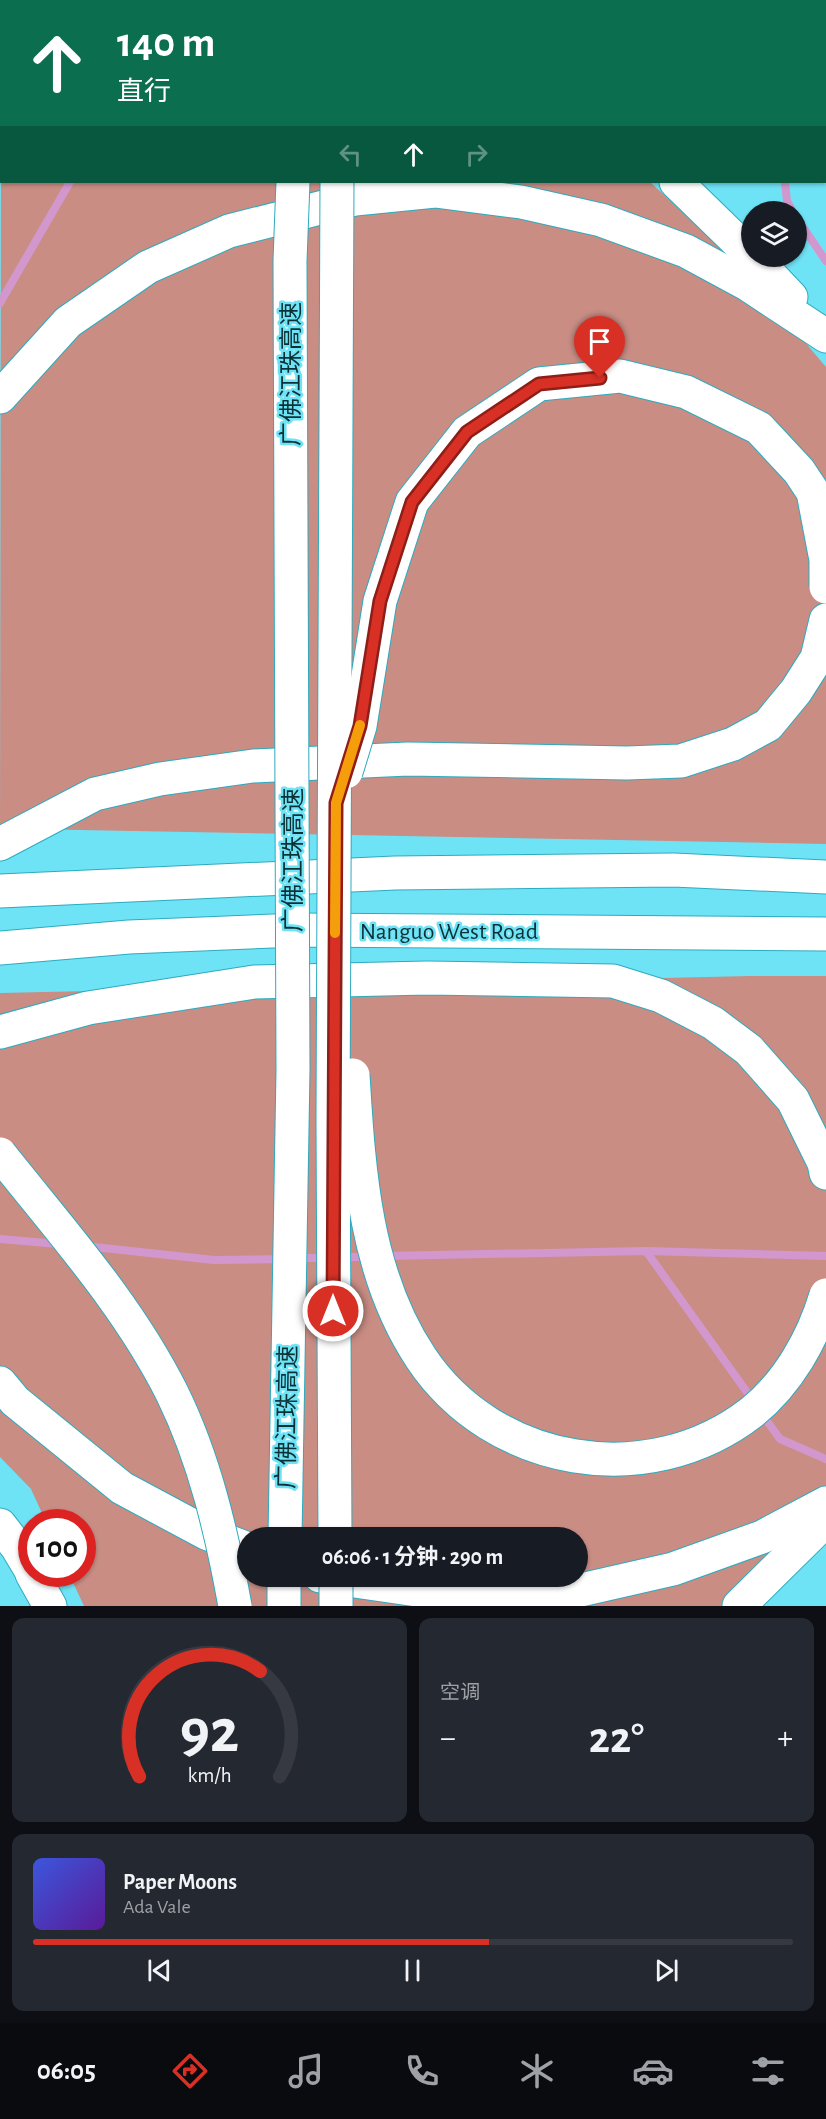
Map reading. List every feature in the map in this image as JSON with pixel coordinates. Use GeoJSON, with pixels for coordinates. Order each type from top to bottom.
{"type":"FeatureCollection","features":[{"type":"Feature","properties":{"kind":"main road","name":"广佛江珠高速"},"geometry":{"type":"LineString","coordinates":[[285,1527],[293,1070],[290,261],[292,183]]}},
{"type":"Feature","properties":{"kind":"main road","name":"广佛江珠高速"},"geometry":{"type":"LineString","coordinates":[[335,1527],[334,410],[337,183]]}},
{"type":"Feature","properties":{"kind":"main road"},"geometry":{"type":"LineString","coordinates":[[677,183],[741,245]]}},
{"type":"Feature","properties":{"kind":"main road"},"geometry":{"type":"LineString","coordinates":[[0,396],[68,322],[148,267],[229,231],[355,200],[435,191],[520,202],[601,220],[686,251],[747,284],[826,334]]}},
{"type":"Feature","properties":{"kind":"main road"},"geometry":{"type":"LineString","coordinates":[[762,267],[826,334]]}},
{"type":"Feature","properties":{"kind":"main road"},"geometry":{"type":"LineString","coordinates":[[336,803],[360,726],[380,601],[412,502],[467,432],[539,384],[620,376],[686,392],[759,428],[799,471],[813,492],[826,560],[826,587]]}},
{"type":"Feature","properties":{"kind":"main road"},"geometry":{"type":"LineString","coordinates":[[0,844],[95,794],[160,779],[253,766],[408,759],[627,763],[681,761],[733,744],[768,724],[796,691],[817,658],[826,620]]}},
{"type":"Feature","properties":{"kind":"main road"},"geometry":{"type":"LineString","coordinates":[[0,891],[395,873],[674,870],[826,877]]}},
{"type":"Feature","properties":{"kind":"main road","name":"Nanguo West Road"},"geometry":{"type":"LineString","coordinates":[[0,948],[129,937],[299,930],[826,934]]}},
{"type":"Feature","properties":{"kind":"main road"},"geometry":{"type":"LineString","coordinates":[[334,943],[350,1034],[365,1212],[376,1256],[402,1324],[421,1358],[447,1392],[471,1414],[509,1435],[540,1448],[579,1458],[620,1460],[655,1455],[691,1445],[752,1412],[778,1385],[816,1327],[826,1295]]}},
{"type":"Feature","properties":{"kind":"main road"},"geometry":{"type":"LineString","coordinates":[[0,1032],[88,1008],[254,982],[427,978],[613,981],[661,996],[713,1023],[749,1050],[793,1100],[824,1162],[826,1173]]}},
{"type":"Feature","properties":{"kind":"main road"},"geometry":{"type":"LineString","coordinates":[[0,1154],[110,1292],[172,1394],[199,1461],[214,1507],[236,1606]]}},
{"type":"Feature","properties":{"kind":"main road"},"geometry":{"type":"LineString","coordinates":[[8,1392],[122,1488],[206,1533],[237,1545]]}},
{"type":"Feature","properties":{"kind":"main road"},"geometry":{"type":"LineString","coordinates":[[396,1587],[452,1595],[563,1594],[673,1569],[762,1537],[826,1503]]}},
{"type":"Feature","properties":{"kind":"main road"},"geometry":{"type":"LineString","coordinates":[[739,1606],[826,1520]]}},
{"type":"Feature","properties":{"kind":"main road"},"geometry":{"type":"LineString","coordinates":[[0,1525],[18,1549]]}},
{"type":"Feature","properties":{"kind":"main road"},"geometry":{"type":"LineString","coordinates":[[40,1587],[50,1606]]}},
{"type":"Feature","properties":{"kind":"main road"},"geometry":{"type":"LineString","coordinates":[[284,1587],[284,1606]]}},
{"type":"Feature","properties":{"kind":"main road"},"geometry":{"type":"LineString","coordinates":[[336,1587],[336,1606]]}},
{"type":"Feature","properties":{"kind":"shaded area"},"geometry":{"type":"Polygon","coordinates":[[[1,183],[651,183],[736,261],[826,367],[826,844],[25,829],[0,831],[1,183]]]}},
{"type":"Feature","properties":{"kind":"shaded area"},"geometry":{"type":"Polygon","coordinates":[[[826,976],[826,1510],[724,1606],[84,1606],[75,1587],[96,1587],[96,1509],[40,1509],[31,1489],[0,1457],[0,993],[826,976]]]}},
{"type":"Feature","properties":{"kind":"waterway"},"geometry":{"type":"LineString","coordinates":[[0,303],[69,183]]}},
{"type":"Feature","properties":{"kind":"waterway"},"geometry":{"type":"LineString","coordinates":[[785,183],[787,201]]}},
{"type":"Feature","properties":{"kind":"waterway"},"geometry":{"type":"LineString","coordinates":[[807,233],[826,261]]}},
{"type":"Feature","properties":{"kind":"waterway"},"geometry":{"type":"LineString","coordinates":[[0,1239],[58,1244]]}},
{"type":"Feature","properties":{"kind":"waterway"},"geometry":{"type":"LineString","coordinates":[[85,1246],[214,1260],[282,1259]]}},
{"type":"Feature","properties":{"kind":"waterway"},"geometry":{"type":"LineString","coordinates":[[646,1251],[826,1256]]}},
{"type":"Feature","properties":{"kind":"waterway"},"geometry":{"type":"LineString","coordinates":[[384,1256],[646,1251],[754,1402]]}},
{"type":"Feature","properties":{"kind":"waterway"},"geometry":{"type":"LineString","coordinates":[[342,1257],[369,1257]]}},
{"type":"Feature","properties":{"kind":"waterway"},"geometry":{"type":"LineString","coordinates":[[297,1258],[327,1258]]}},
{"type":"Feature","properties":{"kind":"waterway"},"geometry":{"type":"LineString","coordinates":[[762,1414],[780,1439],[826,1459]]}},
{"type":"Feature","properties":{"kind":"slow traffic"},"geometry":{"type":"LineString","coordinates":[[335,933],[336,803],[360,725]]}},
{"type":"Feature","properties":{"kind":"route"},"geometry":{"type":"LineString","coordinates":[[333,1311],[336,803],[360,726],[380,601],[412,502],[467,432],[539,384],[600,378]]}}]}
